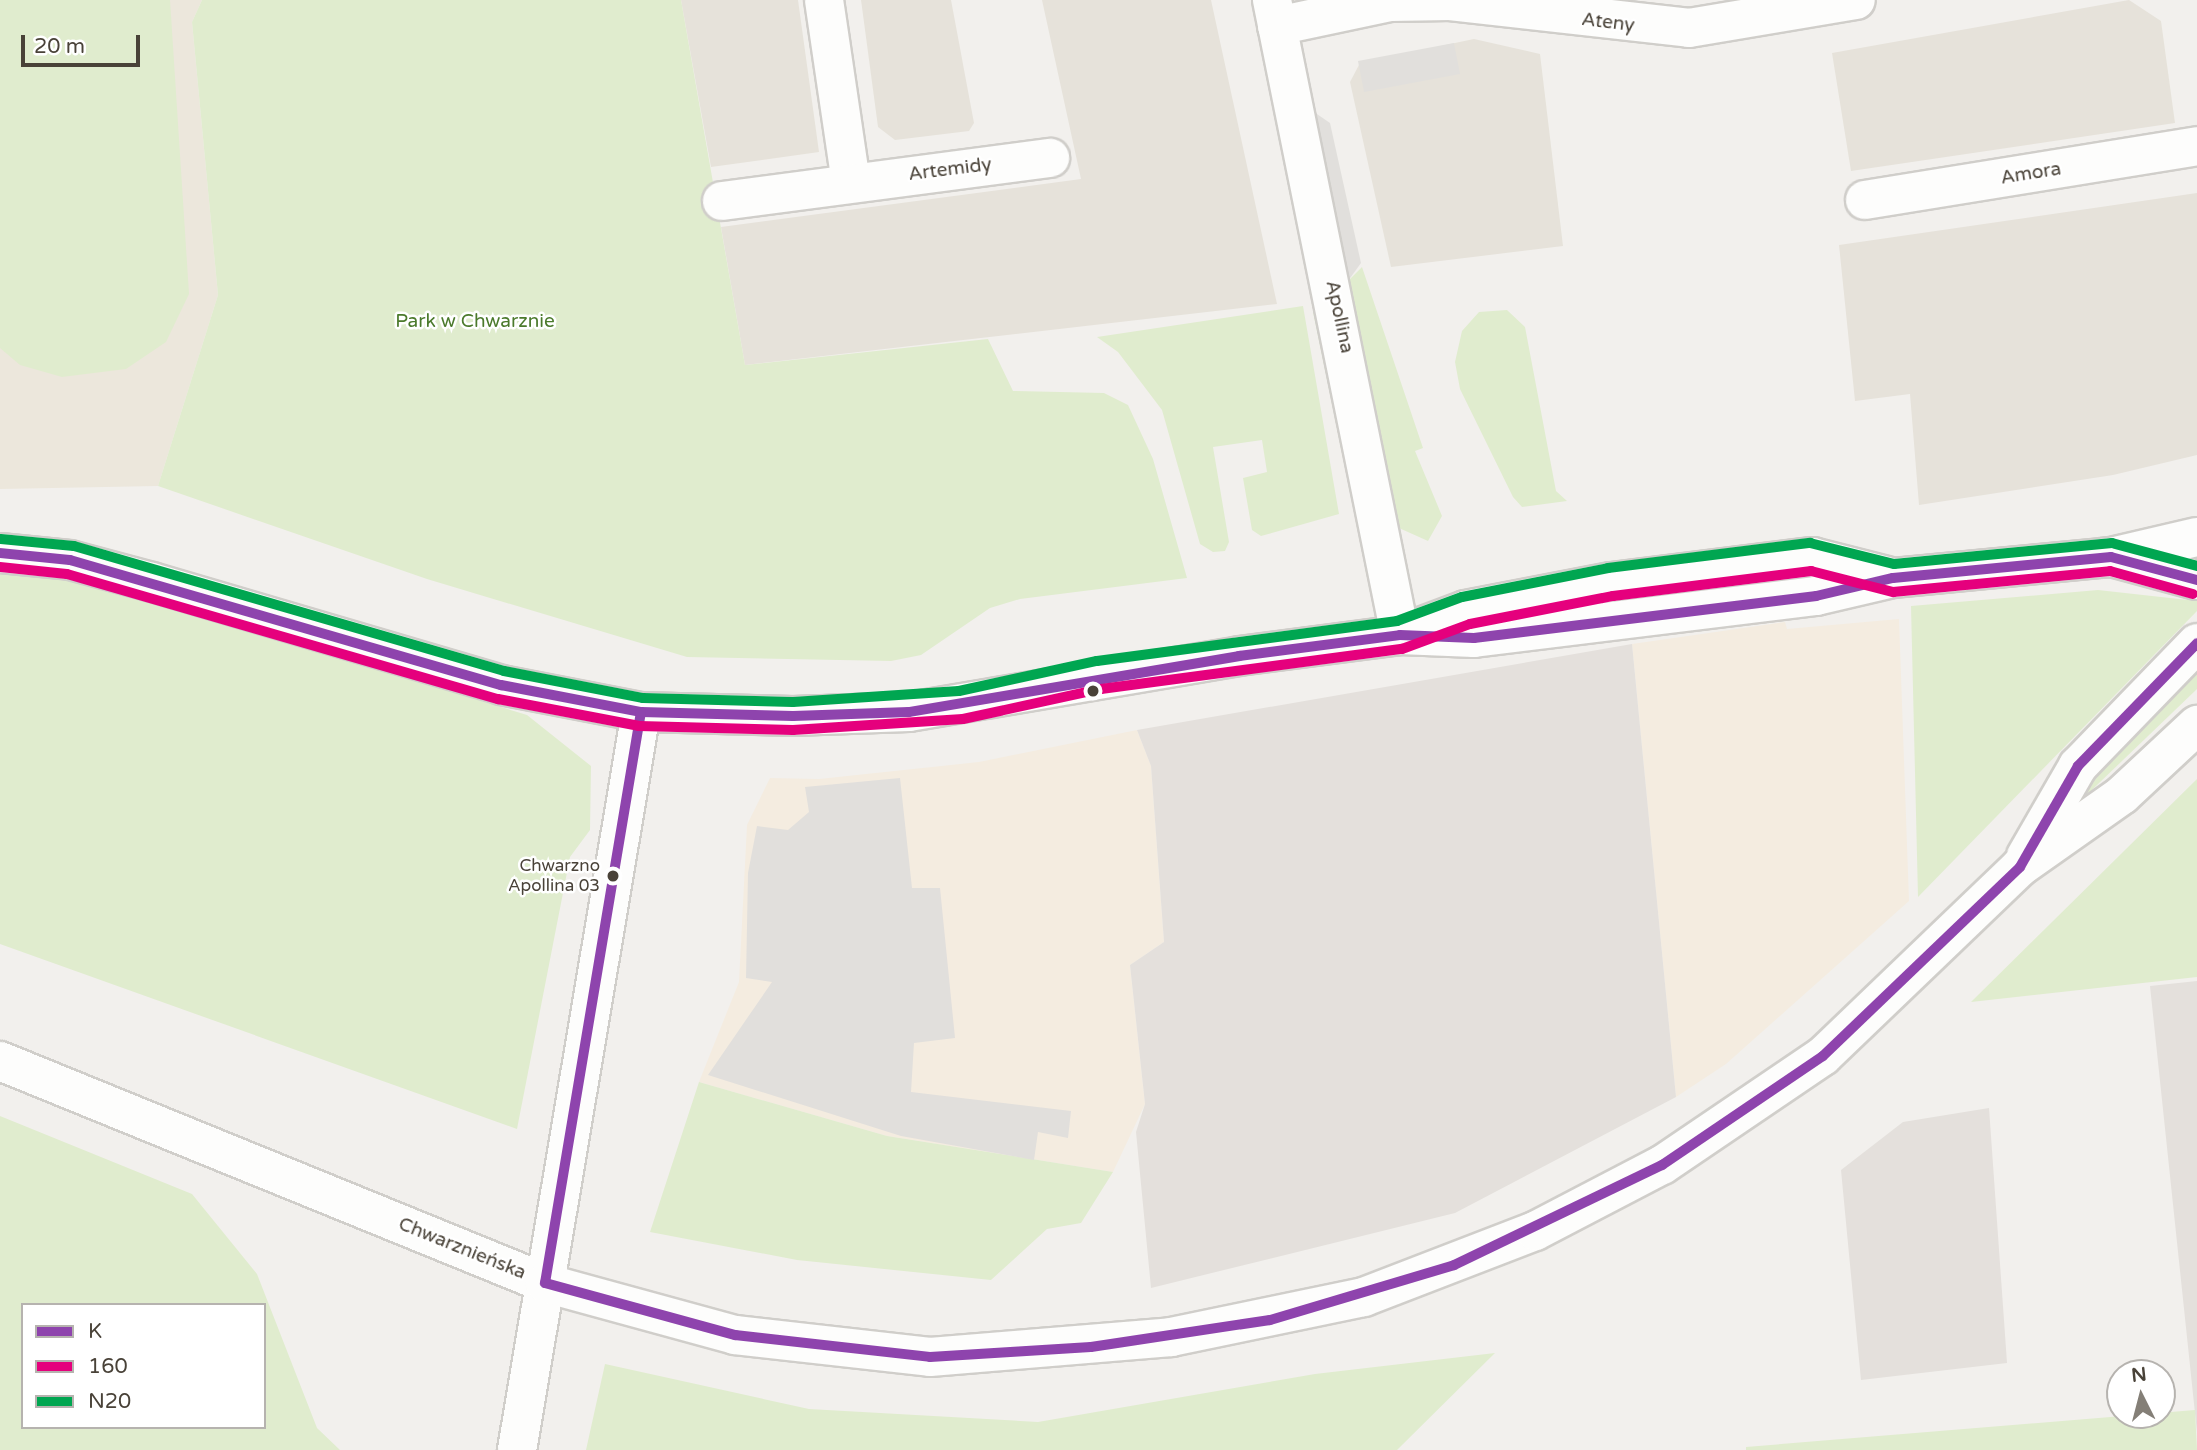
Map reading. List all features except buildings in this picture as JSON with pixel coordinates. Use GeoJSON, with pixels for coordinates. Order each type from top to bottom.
{"type":"FeatureCollection","features":[{"type":"Feature","properties":{"kind":"street"},"geometry":{"type":"LineString","coordinates":[[824,0],[851,182]]}},
{"type":"Feature","properties":{"kind":"street","name":"Ateny"},"geometry":{"type":"LineString","coordinates":[[1275,13],[1390,2],[1450,1],[1689,28],[1856,0]]}},
{"type":"Feature","properties":{"kind":"street","name":"Apollina"},"geometry":{"type":"LineString","coordinates":[[1275,13],[1399,635]]}},
{"type":"Feature","properties":{"kind":"street","name":"Amora"},"geometry":{"type":"LineString","coordinates":[[1865,200],[2197,146]]}},
{"type":"Feature","properties":{"kind":"street","name":"Artemidy"},"geometry":{"type":"LineString","coordinates":[[722,201],[1050,158]]}},
{"type":"Feature","properties":{"kind":"street"},"geometry":{"type":"LineString","coordinates":[[0,553],[70,561],[501,685],[641,712],[909,712],[1099,675],[1399,635],[1474,638],[1816,596],[1893,578],[2111,557],[2197,537]]}},
{"type":"Feature","properties":{"kind":"street"},"geometry":{"type":"LineString","coordinates":[[2111,557],[2197,580]]}},
{"type":"Feature","properties":{"kind":"street","name":"Chwarznieńska"},"geometry":{"type":"LineString","coordinates":[[2020,867],[2078,766],[2197,643]]}},
{"type":"Feature","properties":{"kind":"street"},"geometry":{"type":"LineString","coordinates":[[517,1450],[641,712]]}},
{"type":"Feature","properties":{"kind":"street","name":"Chwarznieńska"},"geometry":{"type":"LineString","coordinates":[[0,1061],[545,1283],[735,1335],[930,1357],[1171,1337],[1364,1297],[1535,1231],[1662,1165],[1748,1110],[1863,1020],[2020,867],[2122,795],[2197,725]]}},
{"type":"Feature","properties":{"kind":"shaded area"},"geometry":{"type":"Polygon","coordinates":[[[0,0],[202,0],[192,22],[218,295],[158,486],[0,489],[0,0]]]}},
{"type":"Feature","properties":{"kind":"shaded area"},"geometry":{"type":"Polygon","coordinates":[[[681,0],[798,0],[819,152],[711,167],[681,0]]]}},
{"type":"Feature","properties":{"kind":"shaded area"},"geometry":{"type":"Polygon","coordinates":[[[861,0],[951,0],[974,123],[969,131],[895,140],[878,127],[861,0]]]}},
{"type":"Feature","properties":{"kind":"shaded area"},"geometry":{"type":"Polygon","coordinates":[[[1042,0],[1211,0],[1277,304],[745,365],[721,227],[1081,179],[1042,0]]]}},
{"type":"Feature","properties":{"kind":"shaded area"},"geometry":{"type":"Polygon","coordinates":[[[2129,0],[2161,21],[2175,123],[1851,171],[1832,53],[2129,0]]]}},
{"type":"Feature","properties":{"kind":"shaded area"},"geometry":{"type":"Polygon","coordinates":[[[1474,39],[1540,54],[1563,246],[1391,267],[1350,82],[1360,63],[1474,39]]]}},
{"type":"Feature","properties":{"kind":"shaded area"},"geometry":{"type":"Polygon","coordinates":[[[1454,43],[1460,74],[1364,92],[1358,61],[1454,43]]]}},
{"type":"Feature","properties":{"kind":"shaded area"},"geometry":{"type":"Polygon","coordinates":[[[1314,112],[1330,123],[1361,263],[1348,281],[1314,112]]]}},
{"type":"Feature","properties":{"kind":"shaded area"},"geometry":{"type":"Polygon","coordinates":[[[2197,193],[2197,455],[2113,475],[1919,505],[1910,394],[1855,401],[1839,245],[2197,193]]]}},
{"type":"Feature","properties":{"kind":"shaded area"},"geometry":{"type":"Polygon","coordinates":[[[1899,619],[1909,901],[1726,1064],[1676,1097],[1632,644],[1785,622],[1787,629],[1899,619]]]}},
{"type":"Feature","properties":{"kind":"shaded area"},"geometry":{"type":"Polygon","coordinates":[[[1632,644],[1676,1097],[1455,1213],[1151,1288],[1136,1132],[1145,1104],[1130,965],[1164,942],[1151,766],[1137,730],[1632,644]]]}},
{"type":"Feature","properties":{"kind":"shaded area"},"geometry":{"type":"Polygon","coordinates":[[[1137,730],[1151,766],[1164,942],[1130,965],[1145,1104],[1113,1172],[887,1136],[699,1082],[739,982],[747,825],[770,778],[819,779],[979,762],[1137,730]]]}},
{"type":"Feature","properties":{"kind":"shaded area"},"geometry":{"type":"Polygon","coordinates":[[[900,778],[912,888],[940,888],[955,1038],[914,1043],[911,1092],[1071,1111],[1068,1138],[1038,1132],[1034,1160],[901,1136],[708,1075],[772,982],[746,978],[748,873],[757,826],[788,830],[809,812],[805,787],[900,778]]]}},
{"type":"Feature","properties":{"kind":"shaded area"},"geometry":{"type":"Polygon","coordinates":[[[2197,981],[2197,1432],[2150,986],[2197,981]]]}},
{"type":"Feature","properties":{"kind":"shaded area"},"geometry":{"type":"Polygon","coordinates":[[[1989,1108],[2007,1363],[1861,1380],[1841,1170],[1903,1122],[1989,1108]]]}},
{"type":"Feature","properties":{"kind":"green space"},"geometry":{"type":"Polygon","coordinates":[[[0,0],[170,0],[189,294],[166,342],[126,369],[62,377],[20,365],[0,348],[0,0]]]}},
{"type":"Feature","properties":{"kind":"green space","name":"Park w Chwarznie"},"geometry":{"type":"Polygon","coordinates":[[[202,0],[681,0],[745,365],[988,339],[1013,391],[1104,393],[1128,405],[1153,459],[1187,578],[1020,599],[990,608],[921,655],[891,661],[687,657],[427,579],[158,486],[218,295],[192,22],[202,0]]]}},
{"type":"Feature","properties":{"kind":"green space"},"geometry":{"type":"Polygon","coordinates":[[[1362,267],[1423,448],[1415,451],[1442,516],[1428,541],[1399,528],[1348,281],[1362,267]]]}},
{"type":"Feature","properties":{"kind":"green space"},"geometry":{"type":"Polygon","coordinates":[[[1303,306],[1339,514],[1261,536],[1252,530],[1243,478],[1267,472],[1262,440],[1213,447],[1229,542],[1225,551],[1213,552],[1200,544],[1162,410],[1118,352],[1097,337],[1303,306]]]}},
{"type":"Feature","properties":{"kind":"green space"},"geometry":{"type":"Polygon","coordinates":[[[1507,310],[1525,327],[1556,491],[1567,501],[1522,507],[1513,497],[1460,389],[1455,362],[1462,331],[1479,312],[1507,310]]]}},
{"type":"Feature","properties":{"kind":"green space"},"geometry":{"type":"Polygon","coordinates":[[[1313,312],[1322,322],[1358,496],[1353,506],[1313,312]]]}},
{"type":"Feature","properties":{"kind":"green space"},"geometry":{"type":"Polygon","coordinates":[[[0,569],[92,581],[527,715],[591,766],[590,830],[570,857],[517,1129],[0,944],[0,569]]]}},
{"type":"Feature","properties":{"kind":"green space"},"geometry":{"type":"Polygon","coordinates":[[[2098,590],[2197,601],[2197,611],[1918,897],[1911,606],[2098,590]]]}},
{"type":"Feature","properties":{"kind":"green space"},"geometry":{"type":"Polygon","coordinates":[[[2197,662],[2197,689],[2072,809],[2066,803],[2197,662]]]}},
{"type":"Feature","properties":{"kind":"green space"},"geometry":{"type":"Polygon","coordinates":[[[2197,779],[2197,977],[1971,1002],[2197,779]]]}},
{"type":"Feature","properties":{"kind":"green space"},"geometry":{"type":"Polygon","coordinates":[[[699,1082],[887,1136],[1113,1172],[1081,1223],[1047,1229],[991,1280],[797,1260],[650,1232],[699,1082]]]}},
{"type":"Feature","properties":{"kind":"green space"},"geometry":{"type":"Polygon","coordinates":[[[0,1116],[192,1194],[257,1274],[317,1428],[340,1450],[0,1450],[0,1116]]]}},
{"type":"Feature","properties":{"kind":"green space"},"geometry":{"type":"Polygon","coordinates":[[[1495,1353],[1397,1450],[586,1450],[605,1364],[809,1409],[1038,1422],[1315,1374],[1495,1353]]]}},
{"type":"Feature","properties":{"kind":"green space"},"geometry":{"type":"Polygon","coordinates":[[[2195,1410],[2197,1450],[1746,1450],[1746,1447],[2106,1417],[2106,1429],[2176,1429],[2176,1412],[2195,1410]]]}},
{"type":"Feature","properties":{"kind":"transit line","name":"N20"},"geometry":{"type":"LineString","coordinates":[[1,539],[74,546],[504,671],[643,698],[793,702],[959,691],[1097,661],[1397,621],[1462,597],[1608,568],[1810,543],[1894,564],[2112,543],[2197,566]]}},
{"type":"Feature","properties":{"kind":"transit line","name":"K"},"geometry":{"type":"LineString","coordinates":[[0,553],[70,560],[501,685],[641,712],[793,716],[909,712],[1239,656],[1400,635],[1474,638],[1816,596],[1893,578],[2111,557],[2197,580]]}},
{"type":"Feature","properties":{"kind":"transit line","name":"160"},"geometry":{"type":"LineString","coordinates":[[0,567],[67,574],[498,699],[639,726],[793,730],[963,719],[1101,689],[1402,649],[1470,624],[1613,596],[1811,571],[1893,592],[2110,571],[2193,594]]}},
{"type":"Feature","properties":{"kind":"transit line","name":"K"},"geometry":{"type":"LineString","coordinates":[[545,1283],[735,1335],[930,1357],[1091,1347],[1270,1320],[1454,1265],[1662,1165],[1823,1056],[2020,867],[2078,766],[2197,643]]}},
{"type":"Feature","properties":{"kind":"transit line","name":"K"},"geometry":{"type":"LineString","coordinates":[[545,1283],[641,712]]}},
{"type":"Feature","properties":{"kind":"place","name":"Chwarzno Apollina 03"},"geometry":{"type":"Point","coordinates":[613,876]}}]}
